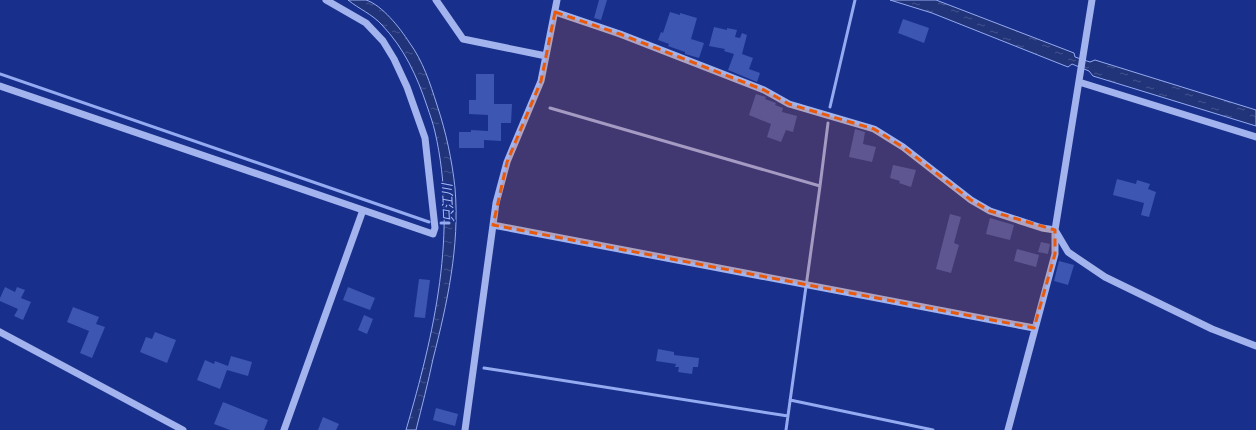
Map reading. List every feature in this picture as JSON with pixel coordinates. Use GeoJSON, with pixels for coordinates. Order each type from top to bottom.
{"type":"FeatureCollection","features":[{"type":"Feature","properties":{"kind":"street"},"geometry":{"type":"LineString","coordinates":[[0,86],[434,234],[435,228],[425,138],[407,87],[394,59],[383,41],[366,23],[326,0]]}},
{"type":"Feature","properties":{"kind":"street"},"geometry":{"type":"LineString","coordinates":[[436,0],[464,39],[546,56]]}},
{"type":"Feature","properties":{"kind":"street"},"geometry":{"type":"LineString","coordinates":[[465,430],[496,203],[507,162],[541,81],[555,12],[556,0]]}},
{"type":"Feature","properties":{"kind":"street"},"geometry":{"type":"LineString","coordinates":[[1008,430],[1055,254],[1055,230],[1092,0]]}},
{"type":"Feature","properties":{"kind":"street"},"geometry":{"type":"LineString","coordinates":[[555,12],[635,39],[764,90],[789,104],[874,129],[903,146],[971,200],[990,210],[1042,228],[1055,230]]}},
{"type":"Feature","properties":{"kind":"street"},"geometry":{"type":"LineString","coordinates":[[1079,82],[1256,137]]}},
{"type":"Feature","properties":{"kind":"street"},"geometry":{"type":"LineString","coordinates":[[284,430],[363,210]]}},
{"type":"Feature","properties":{"kind":"street"},"geometry":{"type":"LineString","coordinates":[[492,225],[1034,328]]}},
{"type":"Feature","properties":{"kind":"street"},"geometry":{"type":"LineString","coordinates":[[1055,230],[1068,252],[1105,277],[1212,329],[1256,346]]}},
{"type":"Feature","properties":{"kind":"street"},"geometry":{"type":"LineString","coordinates":[[0,332],[184,430]]}},
{"type":"Feature","properties":{"kind":"highlighted area"},"geometry":{"type":"Polygon","coordinates":[[[555,12],[620,34],[764,90],[789,104],[874,129],[903,147],[971,200],[990,211],[1055,230],[1055,254],[1034,328],[493,225],[507,162],[541,81],[555,12]]]}},
{"type":"Feature","properties":{"kind":"water","name":"只江川"},"geometry":{"type":"Polygon","coordinates":[[[348,0],[366,0],[378,7],[396,24],[414,49],[426,72],[440,115],[452,167],[455,188],[456,231],[451,275],[443,317],[416,430],[406,430],[426,357],[440,282],[444,207],[442,170],[432,122],[419,84],[409,63],[397,43],[382,25],[348,0]]]}},
{"type":"Feature","properties":{"kind":"water"},"geometry":{"type":"Polygon","coordinates":[[[890,0],[936,0],[1074,53],[1075,57],[1090,62],[1095,60],[1256,110],[1256,126],[1093,76],[1089,71],[1072,64],[1068,67],[932,13],[890,0]]]}},
{"type":"Feature","properties":{"kind":"building"},"geometry":{"type":"Polygon","coordinates":[[[599,0],[607,0],[601,20],[594,18],[599,0]]]}},
{"type":"Feature","properties":{"kind":"building"},"geometry":{"type":"Polygon","coordinates":[[[670,12],[697,18],[691,39],[704,43],[699,58],[685,54],[685,52],[668,46],[669,44],[658,40],[661,32],[663,33],[670,12]]]}},
{"type":"Feature","properties":{"kind":"building"},"geometry":{"type":"Polygon","coordinates":[[[903,19],[929,28],[924,43],[898,33],[903,19]]]}},
{"type":"Feature","properties":{"kind":"building"},"geometry":{"type":"Polygon","coordinates":[[[714,27],[727,30],[727,28],[737,30],[735,37],[740,38],[742,33],[747,35],[742,54],[753,58],[749,69],[760,73],[757,82],[728,70],[734,54],[724,51],[725,49],[709,46],[714,27]]]}},
{"type":"Feature","properties":{"kind":"building"},"geometry":{"type":"Polygon","coordinates":[[[476,74],[494,74],[494,104],[512,104],[511,123],[501,123],[501,141],[484,140],[484,148],[459,148],[459,132],[471,132],[471,130],[488,131],[488,115],[469,114],[469,100],[476,100],[476,74]]]}},
{"type":"Feature","properties":{"kind":"building"},"geometry":{"type":"Polygon","coordinates":[[[756,94],[766,97],[765,99],[776,103],[775,105],[783,108],[782,112],[797,116],[793,132],[786,130],[781,142],[767,137],[771,124],[749,115],[756,94]]]}},
{"type":"Feature","properties":{"kind":"building"},"geometry":{"type":"Polygon","coordinates":[[[855,129],[865,132],[863,144],[876,147],[872,162],[849,157],[855,129]]]}},
{"type":"Feature","properties":{"kind":"building"},"geometry":{"type":"Polygon","coordinates":[[[893,165],[916,170],[911,187],[890,178],[893,165]]]}},
{"type":"Feature","properties":{"kind":"building"},"geometry":{"type":"Polygon","coordinates":[[[1117,179],[1136,184],[1137,180],[1150,184],[1148,189],[1156,192],[1149,217],[1141,215],[1144,203],[1113,195],[1117,179]]]}},
{"type":"Feature","properties":{"kind":"building"},"geometry":{"type":"Polygon","coordinates":[[[950,214],[961,217],[954,243],[959,245],[951,273],[936,269],[950,214]]]}},
{"type":"Feature","properties":{"kind":"building"},"geometry":{"type":"Polygon","coordinates":[[[990,218],[1014,225],[1010,240],[986,234],[990,218]]]}},
{"type":"Feature","properties":{"kind":"building"},"geometry":{"type":"Polygon","coordinates":[[[1041,242],[1050,244],[1048,254],[1038,252],[1041,242]]]}},
{"type":"Feature","properties":{"kind":"building"},"geometry":{"type":"Polygon","coordinates":[[[1017,249],[1039,255],[1036,267],[1014,261],[1017,249]]]}},
{"type":"Feature","properties":{"kind":"building"},"geometry":{"type":"Polygon","coordinates":[[[1059,261],[1074,265],[1068,285],[1054,281],[1059,261]]]}},
{"type":"Feature","properties":{"kind":"building"},"geometry":{"type":"Polygon","coordinates":[[[419,279],[430,280],[425,318],[414,317],[419,279]]]}},
{"type":"Feature","properties":{"kind":"building"},"geometry":{"type":"Polygon","coordinates":[[[5,287],[15,292],[17,287],[25,290],[21,298],[31,302],[23,320],[14,316],[18,309],[0,301],[5,287]]]}},
{"type":"Feature","properties":{"kind":"building"},"geometry":{"type":"Polygon","coordinates":[[[348,287],[375,298],[370,310],[343,300],[348,287]]]}},
{"type":"Feature","properties":{"kind":"building"},"geometry":{"type":"Polygon","coordinates":[[[73,307],[99,317],[96,324],[105,327],[92,358],[80,353],[89,331],[67,322],[73,307]]]}},
{"type":"Feature","properties":{"kind":"building"},"geometry":{"type":"Polygon","coordinates":[[[364,315],[373,319],[367,334],[358,330],[364,315]]]}},
{"type":"Feature","properties":{"kind":"building"},"geometry":{"type":"Polygon","coordinates":[[[155,332],[176,340],[167,363],[140,352],[146,337],[152,339],[155,332]]]}},
{"type":"Feature","properties":{"kind":"building"},"geometry":{"type":"Polygon","coordinates":[[[658,349],[674,352],[674,355],[699,358],[698,367],[693,367],[692,374],[678,372],[679,367],[675,367],[676,364],[656,361],[658,349]]]}},
{"type":"Feature","properties":{"kind":"building"},"geometry":{"type":"Polygon","coordinates":[[[231,356],[252,362],[248,376],[227,370],[220,389],[197,380],[205,360],[214,364],[215,361],[228,366],[231,356]]]}},
{"type":"Feature","properties":{"kind":"building"},"geometry":{"type":"Polygon","coordinates":[[[223,402],[268,420],[264,430],[230,430],[214,424],[223,402]]]}},
{"type":"Feature","properties":{"kind":"building"},"geometry":{"type":"Polygon","coordinates":[[[436,408],[458,414],[455,426],[433,420],[436,408]]]}},
{"type":"Feature","properties":{"kind":"building"},"geometry":{"type":"Polygon","coordinates":[[[323,417],[339,424],[336,430],[318,430],[323,417]]]}},
{"type":"Feature","properties":{"kind":"waterway"},"geometry":{"type":"LineString","coordinates":[[830,107],[855,0]]}},
{"type":"Feature","properties":{"kind":"waterway"},"geometry":{"type":"LineString","coordinates":[[0,74],[429,222]]}},
{"type":"Feature","properties":{"kind":"waterway"},"geometry":{"type":"LineString","coordinates":[[550,108],[820,186]]}},
{"type":"Feature","properties":{"kind":"waterway"},"geometry":{"type":"LineString","coordinates":[[786,430],[828,123]]}},
{"type":"Feature","properties":{"kind":"waterway","name":"只江川"},"geometry":{"type":"LineString","coordinates":[[441,223],[449,223]]}},
{"type":"Feature","properties":{"kind":"waterway"},"geometry":{"type":"LineString","coordinates":[[484,368],[788,416]]}},
{"type":"Feature","properties":{"kind":"waterway"},"geometry":{"type":"LineString","coordinates":[[790,400],[933,430]]}}]}
